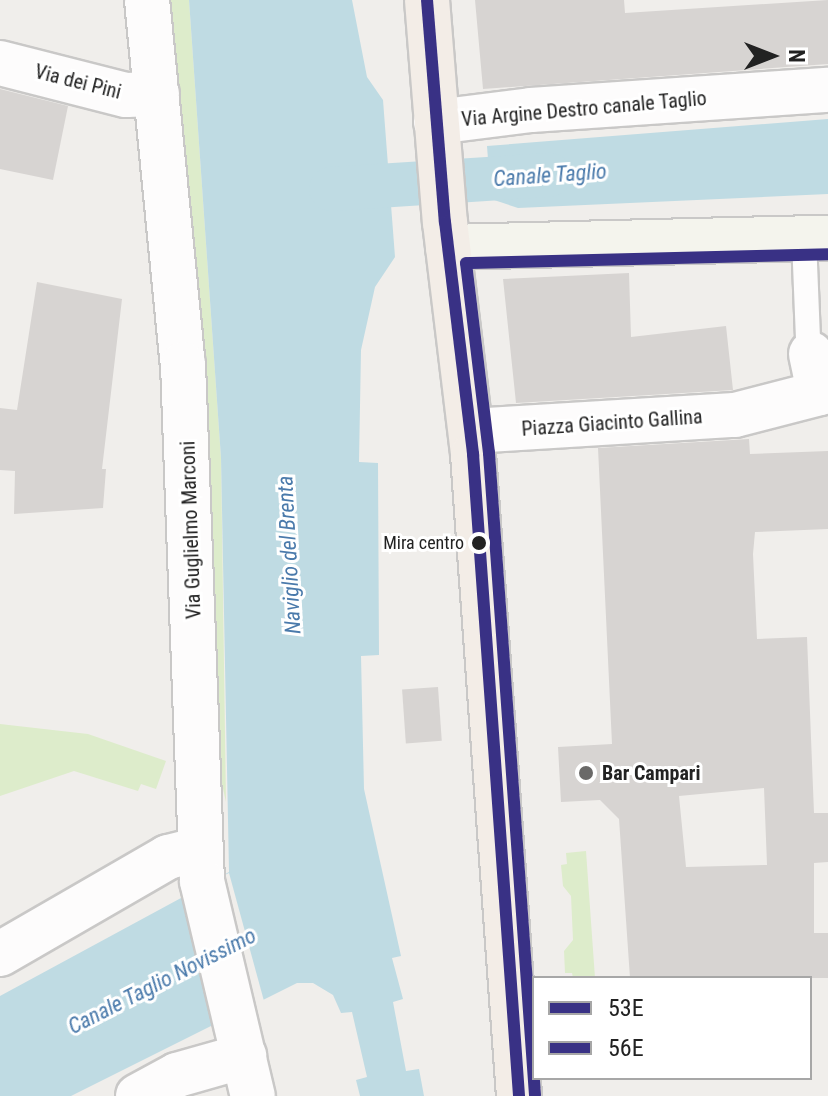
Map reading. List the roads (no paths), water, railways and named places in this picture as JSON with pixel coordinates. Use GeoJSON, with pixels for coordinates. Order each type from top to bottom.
{"type":"FeatureCollection","features":[{"type":"Feature","properties":{"kind":"main road"},"geometry":{"type":"LineString","coordinates":[[427,0],[447,235],[471,431],[519,1096]]}},
{"type":"Feature","properties":{"kind":"main road"},"geometry":{"type":"LineString","coordinates":[[447,235],[816,238]]}},
{"type":"Feature","properties":{"kind":"street","name":"Via Guglielmo Marconi"},"geometry":{"type":"LineString","coordinates":[[147,0],[191,503],[200,865],[245,1056]]}},
{"type":"Feature","properties":{"kind":"street","name":"Via dei Pini"},"geometry":{"type":"LineString","coordinates":[[0,63],[126,95],[157,94]]}},
{"type":"Feature","properties":{"kind":"street","name":"Via Argine Destro canale Taglio"},"geometry":{"type":"LineString","coordinates":[[437,128],[531,110],[828,90]]}},
{"type":"Feature","properties":{"kind":"street","name":"Piazza Giacinto Gallina"},"geometry":{"type":"LineString","coordinates":[[471,431],[589,427],[752,411],[816,370]]}},
{"type":"Feature","properties":{"kind":"street"},"geometry":{"type":"LineString","coordinates":[[0,954],[168,857],[200,865]]}},
{"type":"Feature","properties":{"kind":"street"},"geometry":{"type":"LineString","coordinates":[[138,1096],[177,1075],[245,1056]]}},
{"type":"Feature","properties":{"kind":"lane"},"geometry":{"type":"LineString","coordinates":[[816,238],[816,370]]}},
{"type":"Feature","properties":{"kind":"water"},"geometry":{"type":"Polygon","coordinates":[[[189,0],[352,0],[367,77],[383,100],[395,257],[375,287],[361,350],[359,462],[378,463],[379,655],[361,656],[364,789],[401,956],[392,958],[403,999],[393,1002],[406,1071],[419,1069],[424,1096],[360,1096],[356,1080],[367,1077],[352,1012],[341,1013],[333,995],[313,983],[297,983],[71,1096],[0,1096],[0,996],[229,872],[221,458],[189,0]]]}},
{"type":"Feature","properties":{"kind":"water"},"geometry":{"type":"Polygon","coordinates":[[[828,119],[828,194],[518,208],[491,199],[487,146],[828,119]]]}},
{"type":"Feature","properties":{"kind":"waterway","name":"Canale Taglio"},"geometry":{"type":"LineString","coordinates":[[331,189],[550,175]]}},
{"type":"Feature","properties":{"kind":"place","name":"Mira centro"},"geometry":{"type":"Point","coordinates":[479,543]}},
{"type":"Feature","properties":{"kind":"place","name":"Bar Campari"},"geometry":{"type":"Point","coordinates":[586,773]}},
{"type":"Feature","properties":{"kind":"water label","name":"Naviglio del Brenta"},"geometry":{"type":"Point","coordinates":[289,555]}},
{"type":"Feature","properties":{"kind":"water label","name":"Canale Taglio Novissimo"},"geometry":{"type":"Point","coordinates":[162,981]}}]}
